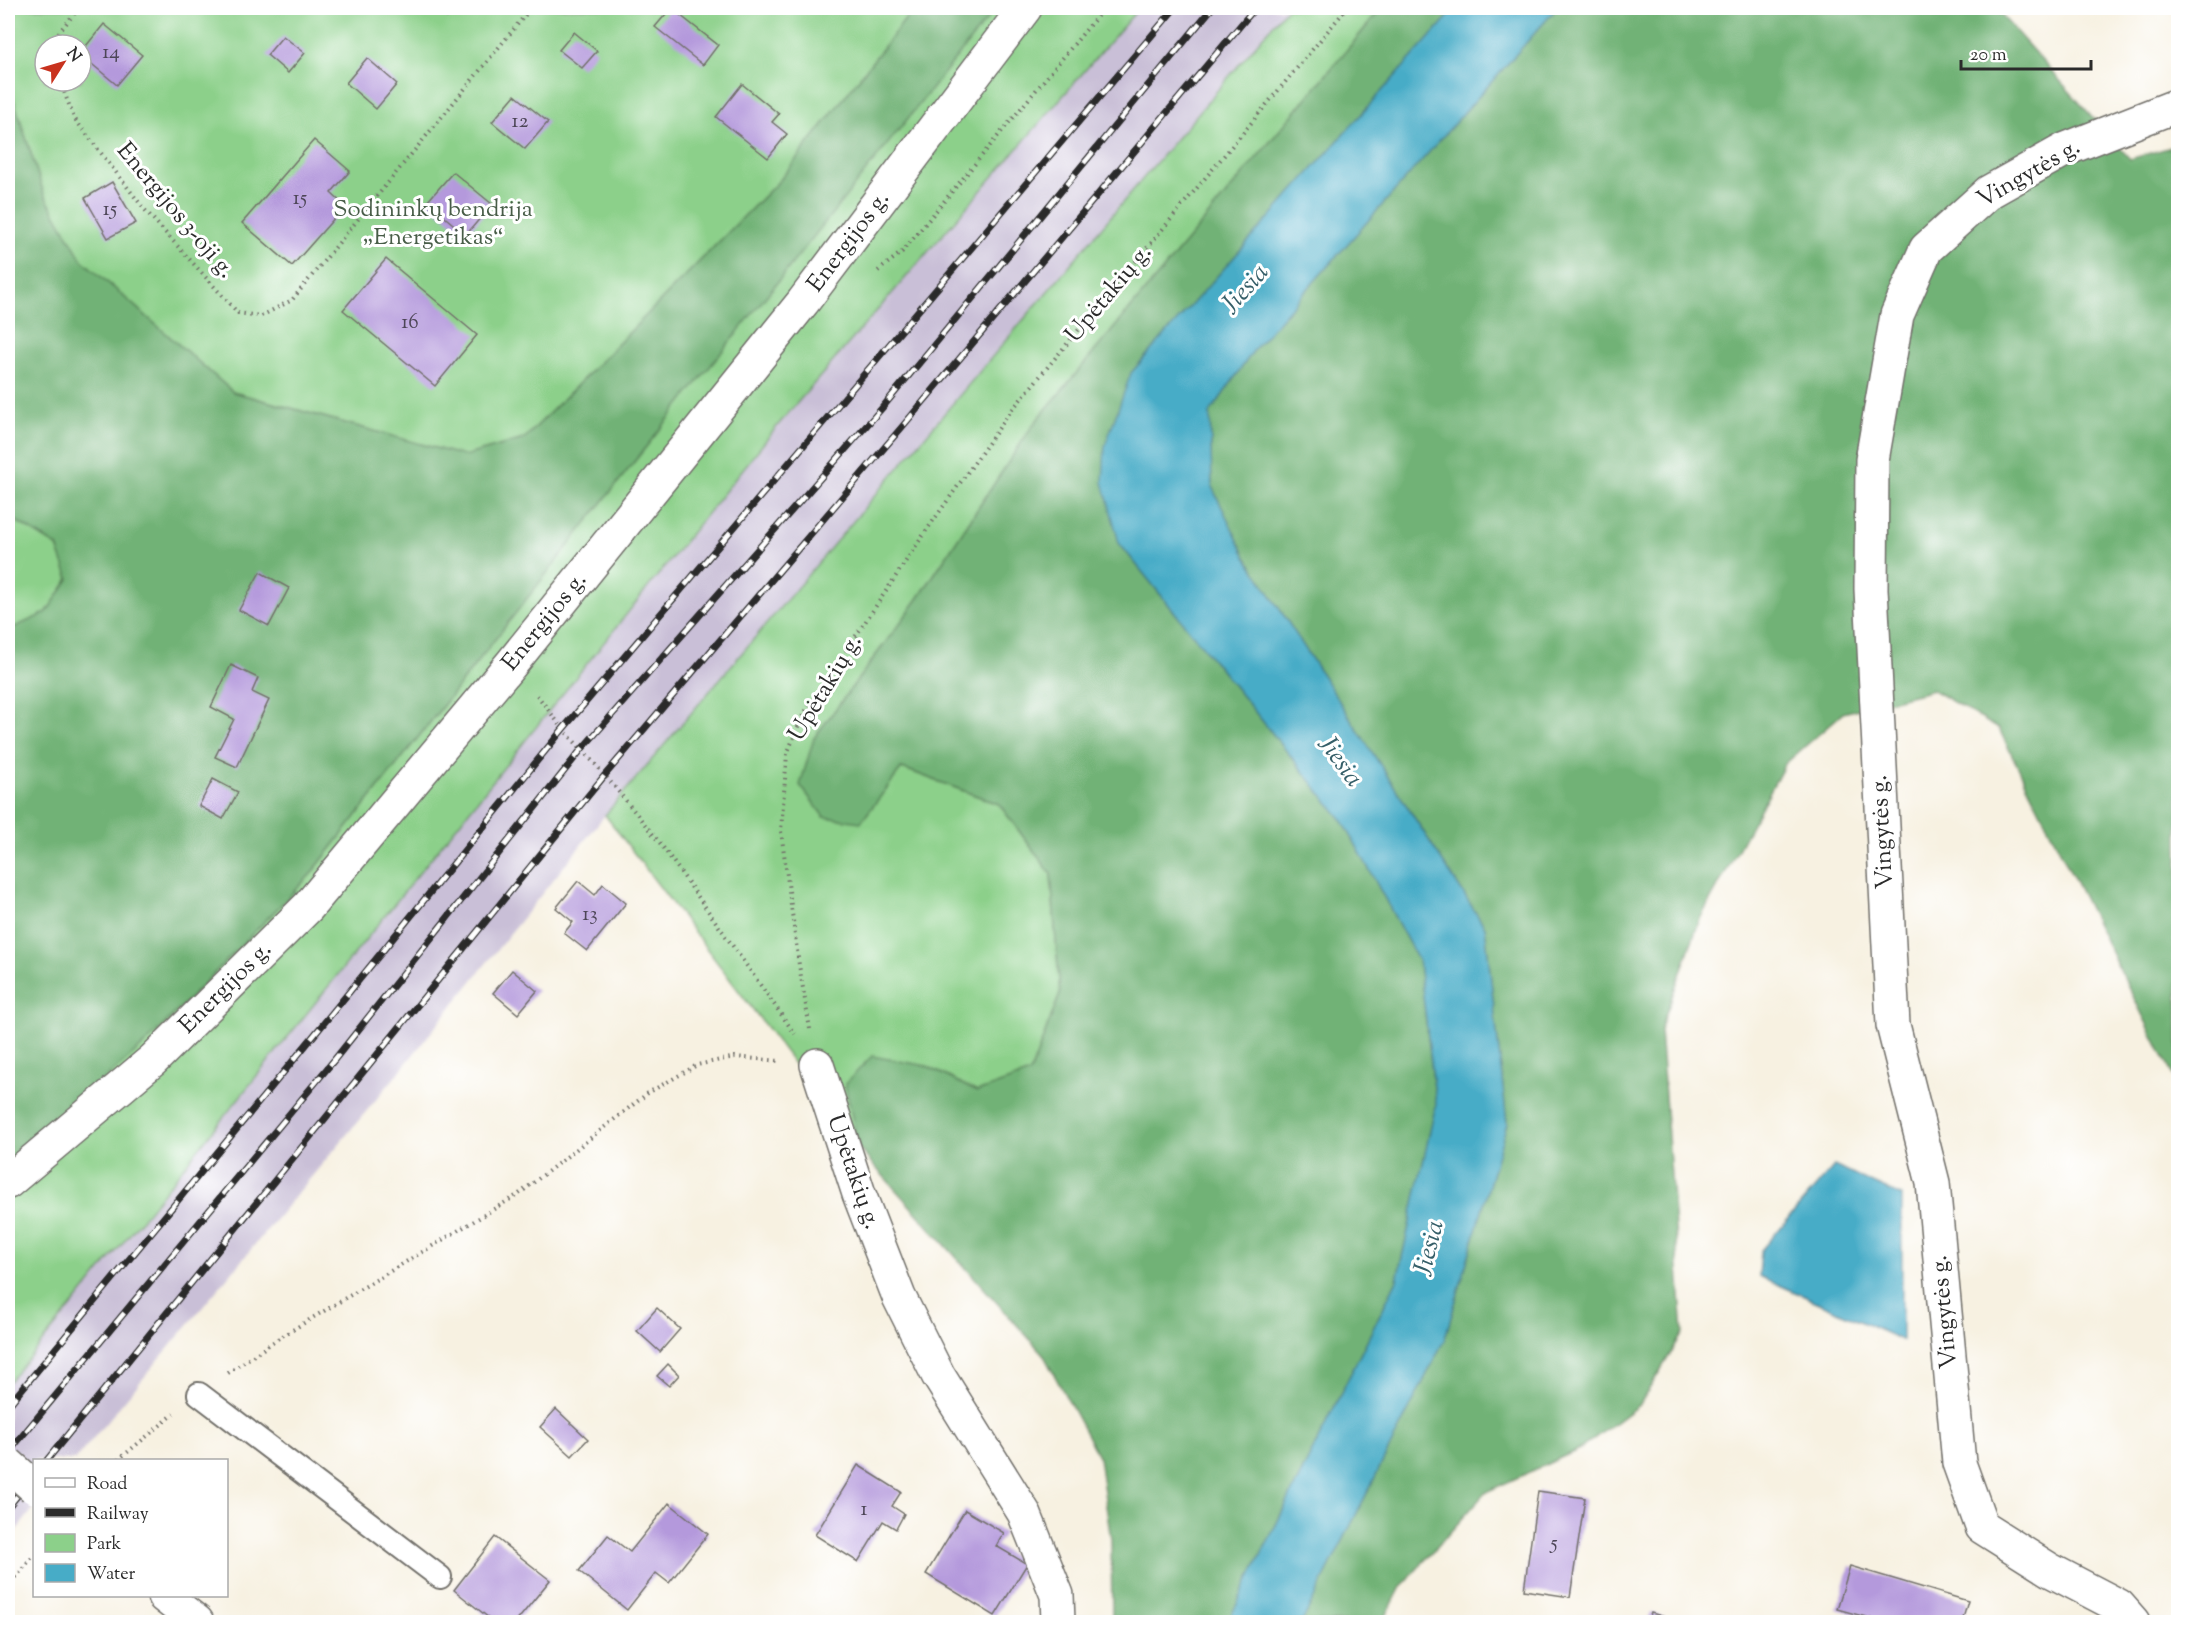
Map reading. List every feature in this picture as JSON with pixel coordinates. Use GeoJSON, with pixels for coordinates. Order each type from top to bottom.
{"type":"FeatureCollection","features":[{"type":"Feature","properties":{"kind":"street","name":"Energijos g."},"geometry":{"type":"LineString","coordinates":[[8,1182],[153,1060],[308,907],[512,663],[803,302],[1025,8]]}},
{"type":"Feature","properties":{"kind":"street","name":"Vingytės g."},"geometry":{"type":"LineString","coordinates":[[2133,1623],[2119,1606],[2050,1570],[1982,1527],[1959,1462],[1933,1183],[1893,1025],[1871,589],[1872,460],[1897,315],[1926,249],[1989,192],[2066,148],[2178,105]]}},
{"type":"Feature","properties":{"kind":"street","name":"Upėtakių g."},"geometry":{"type":"LineString","coordinates":[[817,1065],[859,1194],[899,1297],[938,1375],[1024,1513],[1057,1595],[1058,1623]]}},
{"type":"Feature","properties":{"kind":"street"},"geometry":{"type":"LineString","coordinates":[[8,1464],[33,1486]]}},
{"type":"Feature","properties":{"kind":"street"},"geometry":{"type":"LineString","coordinates":[[165,1597],[196,1623]]}},
{"type":"Feature","properties":{"kind":"lane"},"geometry":{"type":"LineString","coordinates":[[199,1394],[440,1577]]}},
{"type":"Feature","properties":{"kind":"path"},"geometry":{"type":"LineString","coordinates":[[59,33],[79,8]]}},
{"type":"Feature","properties":{"kind":"path","name":"Energijos 3-oji g."},"geometry":{"type":"LineString","coordinates":[[65,93],[74,118],[145,210],[238,313],[261,316],[292,300],[531,8]]}},
{"type":"Feature","properties":{"kind":"path"},"geometry":{"type":"LineString","coordinates":[[875,274],[902,252],[1104,8]]}},
{"type":"Feature","properties":{"kind":"path","name":"Upėtakių g."},"geometry":{"type":"LineString","coordinates":[[817,1065],[799,965],[781,831],[787,754],[803,715],[926,531],[1011,411],[1347,8]]}},
{"type":"Feature","properties":{"kind":"path"},"geometry":{"type":"LineString","coordinates":[[512,663],[563,729],[605,775],[660,843],[817,1065]]}},
{"type":"Feature","properties":{"kind":"path"},"geometry":{"type":"LineString","coordinates":[[120,1459],[199,1394],[279,1338],[519,1194],[648,1093],[697,1065],[735,1057],[817,1065]]}},
{"type":"Feature","properties":{"kind":"path"},"geometry":{"type":"LineString","coordinates":[[8,1587],[33,1557]]}},
{"type":"Feature","properties":{"kind":"shaded area"},"geometry":{"type":"Polygon","coordinates":[[[1139,8],[1287,8],[605,815],[400,1071],[76,1459],[33,1459],[33,1509],[8,1541],[8,1383],[78,1299],[779,424],[1139,8]]]}},
{"type":"Feature","properties":{"kind":"green space","name":"Sodininkų bendrija „Energetikas“"},"geometry":{"type":"Polygon","coordinates":[[[8,8],[914,8],[780,180],[524,439],[464,456],[233,392],[82,260],[44,194],[8,82],[8,8]]]}},
{"type":"Feature","properties":{"kind":"green space"},"geometry":{"type":"Polygon","coordinates":[[[914,8],[996,8],[634,462],[311,874],[146,1043],[8,1163],[8,625],[13,628],[46,613],[69,579],[57,546],[8,516],[8,82],[44,194],[82,260],[233,392],[464,456],[524,439],[780,180],[914,8]]]}},
{"type":"Feature","properties":{"kind":"green space"},"geometry":{"type":"Polygon","coordinates":[[[994,8],[1139,8],[779,424],[78,1299],[8,1383],[8,1163],[146,1043],[311,874],[994,8]]]}},
{"type":"Feature","properties":{"kind":"green space"},"geometry":{"type":"Polygon","coordinates":[[[1287,8],[1382,8],[1033,425],[918,599],[814,738],[861,822],[902,768],[999,804],[1051,874],[1060,994],[1030,1073],[977,1092],[927,1066],[859,1149],[605,815],[1287,8]]]}},
{"type":"Feature","properties":{"kind":"green space"},"geometry":{"type":"Polygon","coordinates":[[[1382,8],[1456,8],[1131,373],[1119,543],[1343,821],[1419,962],[1436,1105],[1397,1280],[1228,1622],[1112,1622],[1111,1540],[1099,1458],[1043,1354],[859,1149],[845,1084],[872,1056],[927,1066],[977,1092],[1030,1073],[1060,994],[1051,874],[999,804],[902,768],[861,822],[824,817],[800,785],[814,738],[918,599],[1033,425],[1382,8]]]}},
{"type":"Feature","properties":{"kind":"green space"},"geometry":{"type":"Polygon","coordinates":[[[1557,8],[1995,8],[2130,159],[2178,145],[2178,1086],[1999,729],[1933,690],[1843,713],[1785,764],[1700,919],[1660,1030],[1683,1333],[1640,1404],[1580,1449],[1486,1492],[1401,1587],[1383,1622],[1302,1622],[1445,1338],[1507,1123],[1485,927],[1246,557],[1212,487],[1210,413],[1256,347],[1557,8]]]}},
{"type":"Feature","properties":{"kind":"green space"},"geometry":{"type":"Polygon","coordinates":[[[8,516],[57,546],[69,579],[46,613],[13,628],[8,625],[8,516]]]}},
{"type":"Feature","properties":{"kind":"water","name":"Jiesia"},"geometry":{"type":"Polygon","coordinates":[[[1456,8],[1557,8],[1256,347],[1210,413],[1212,487],[1246,557],[1485,927],[1507,1123],[1445,1338],[1302,1622],[1228,1622],[1397,1280],[1436,1104],[1419,962],[1343,821],[1119,543],[1103,482],[1105,446],[1131,373],[1456,8]]]}},
{"type":"Feature","properties":{"kind":"water"},"geometry":{"type":"Polygon","coordinates":[[[1834,1166],[1902,1196],[1902,1340],[1759,1276],[1761,1250],[1834,1166]]]}},
{"type":"Feature","properties":{"kind":"building"},"geometry":{"type":"Polygon","coordinates":[[[433,8],[456,8],[447,18],[433,8]]]}},
{"type":"Feature","properties":{"kind":"building"},"geometry":{"type":"Polygon","coordinates":[[[671,8],[718,45],[703,65],[655,27],[671,8]]]}},
{"type":"Feature","properties":{"kind":"building"},"geometry":{"type":"Polygon","coordinates":[[[104,24],[142,55],[117,85],[93,65],[93,37],[104,24]]]}},
{"type":"Feature","properties":{"kind":"building"},"geometry":{"type":"Polygon","coordinates":[[[574,32],[597,51],[582,68],[559,50],[574,32]]]}},
{"type":"Feature","properties":{"kind":"building"},"geometry":{"type":"Polygon","coordinates":[[[283,36],[305,53],[288,73],[267,55],[283,36]]]}},
{"type":"Feature","properties":{"kind":"building"},"geometry":{"type":"Polygon","coordinates":[[[367,58],[397,84],[376,109],[346,83],[367,58]]]}},
{"type":"Feature","properties":{"kind":"building"},"geometry":{"type":"Polygon","coordinates":[[[742,84],[779,114],[772,122],[787,134],[768,158],[716,117],[742,84]]]}},
{"type":"Feature","properties":{"kind":"building"},"geometry":{"type":"Polygon","coordinates":[[[515,95],[548,122],[525,149],[492,122],[515,95]]]}},
{"type":"Feature","properties":{"kind":"building"},"geometry":{"type":"Polygon","coordinates":[[[314,140],[350,171],[331,193],[345,206],[292,266],[242,223],[314,140]]]}},
{"type":"Feature","properties":{"kind":"building"},"geometry":{"type":"Polygon","coordinates":[[[453,172],[492,204],[466,235],[427,202],[453,172]]]}},
{"type":"Feature","properties":{"kind":"building"},"geometry":{"type":"Polygon","coordinates":[[[112,182],[136,223],[108,238],[85,198],[112,182]]]}},
{"type":"Feature","properties":{"kind":"building"},"geometry":{"type":"Polygon","coordinates":[[[386,259],[477,335],[435,386],[343,310],[386,259]]]}},
{"type":"Feature","properties":{"kind":"building"},"geometry":{"type":"Polygon","coordinates":[[[260,572],[289,588],[269,626],[239,610],[260,572]]]}},
{"type":"Feature","properties":{"kind":"building"},"geometry":{"type":"Polygon","coordinates":[[[231,665],[258,678],[252,692],[269,700],[237,767],[215,757],[234,719],[211,707],[231,665]]]}},
{"type":"Feature","properties":{"kind":"building"},"geometry":{"type":"Polygon","coordinates":[[[213,779],[238,792],[223,819],[199,806],[213,779]]]}},
{"type":"Feature","properties":{"kind":"building"},"geometry":{"type":"Polygon","coordinates":[[[578,881],[595,895],[603,884],[626,903],[587,951],[564,933],[573,922],[556,908],[578,881]]]}},
{"type":"Feature","properties":{"kind":"building"},"geometry":{"type":"Polygon","coordinates":[[[512,970],[537,991],[518,1014],[493,993],[512,970]]]}},
{"type":"Feature","properties":{"kind":"building"},"geometry":{"type":"Polygon","coordinates":[[[657,1308],[680,1329],[660,1352],[637,1331],[657,1308]]]}},
{"type":"Feature","properties":{"kind":"building"},"geometry":{"type":"Polygon","coordinates":[[[668,1364],[679,1375],[669,1386],[657,1376],[668,1364]]]}},
{"type":"Feature","properties":{"kind":"building"},"geometry":{"type":"Polygon","coordinates":[[[556,1409],[588,1439],[572,1456],[540,1427],[556,1409]]]}},
{"type":"Feature","properties":{"kind":"building"},"geometry":{"type":"Polygon","coordinates":[[[858,1465],[901,1492],[892,1506],[904,1514],[896,1529],[883,1521],[858,1562],[815,1535],[858,1465]]]}},
{"type":"Feature","properties":{"kind":"building"},"geometry":{"type":"Polygon","coordinates":[[[1538,1491],[1585,1498],[1570,1597],[1524,1590],[1538,1491]]]}},
{"type":"Feature","properties":{"kind":"building"},"geometry":{"type":"Polygon","coordinates":[[[669,1503],[708,1534],[669,1583],[656,1573],[627,1610],[579,1571],[608,1535],[630,1552],[669,1503]]]}},
{"type":"Feature","properties":{"kind":"building"},"geometry":{"type":"Polygon","coordinates":[[[965,1510],[1004,1533],[996,1546],[1027,1564],[995,1616],[926,1574],[965,1510]]]}},
{"type":"Feature","properties":{"kind":"building"},"geometry":{"type":"Polygon","coordinates":[[[495,1537],[550,1580],[516,1622],[494,1622],[454,1590],[495,1537]]]}},
{"type":"Feature","properties":{"kind":"building"},"geometry":{"type":"Polygon","coordinates":[[[1850,1566],[1968,1601],[1962,1622],[1884,1622],[1837,1609],[1850,1566]]]}},
{"type":"Feature","properties":{"kind":"building"},"geometry":{"type":"Polygon","coordinates":[[[1651,1613],[1683,1622],[1648,1622],[1651,1613]]]}},
{"type":"Feature","properties":{"kind":"railway"},"geometry":{"type":"LineString","coordinates":[[8,1406],[563,729],[1175,8]]}},
{"type":"Feature","properties":{"kind":"railway"},"geometry":{"type":"LineString","coordinates":[[8,1453],[335,1059],[581,750],[882,408],[1212,8]]}},
{"type":"Feature","properties":{"kind":"railway"},"geometry":{"type":"LineString","coordinates":[[48,1459],[605,775],[1255,8]]}},
{"type":"Feature","properties":{"kind":"railway"},"geometry":{"type":"LineString","coordinates":[[8,1507],[33,1476]]}}]}
